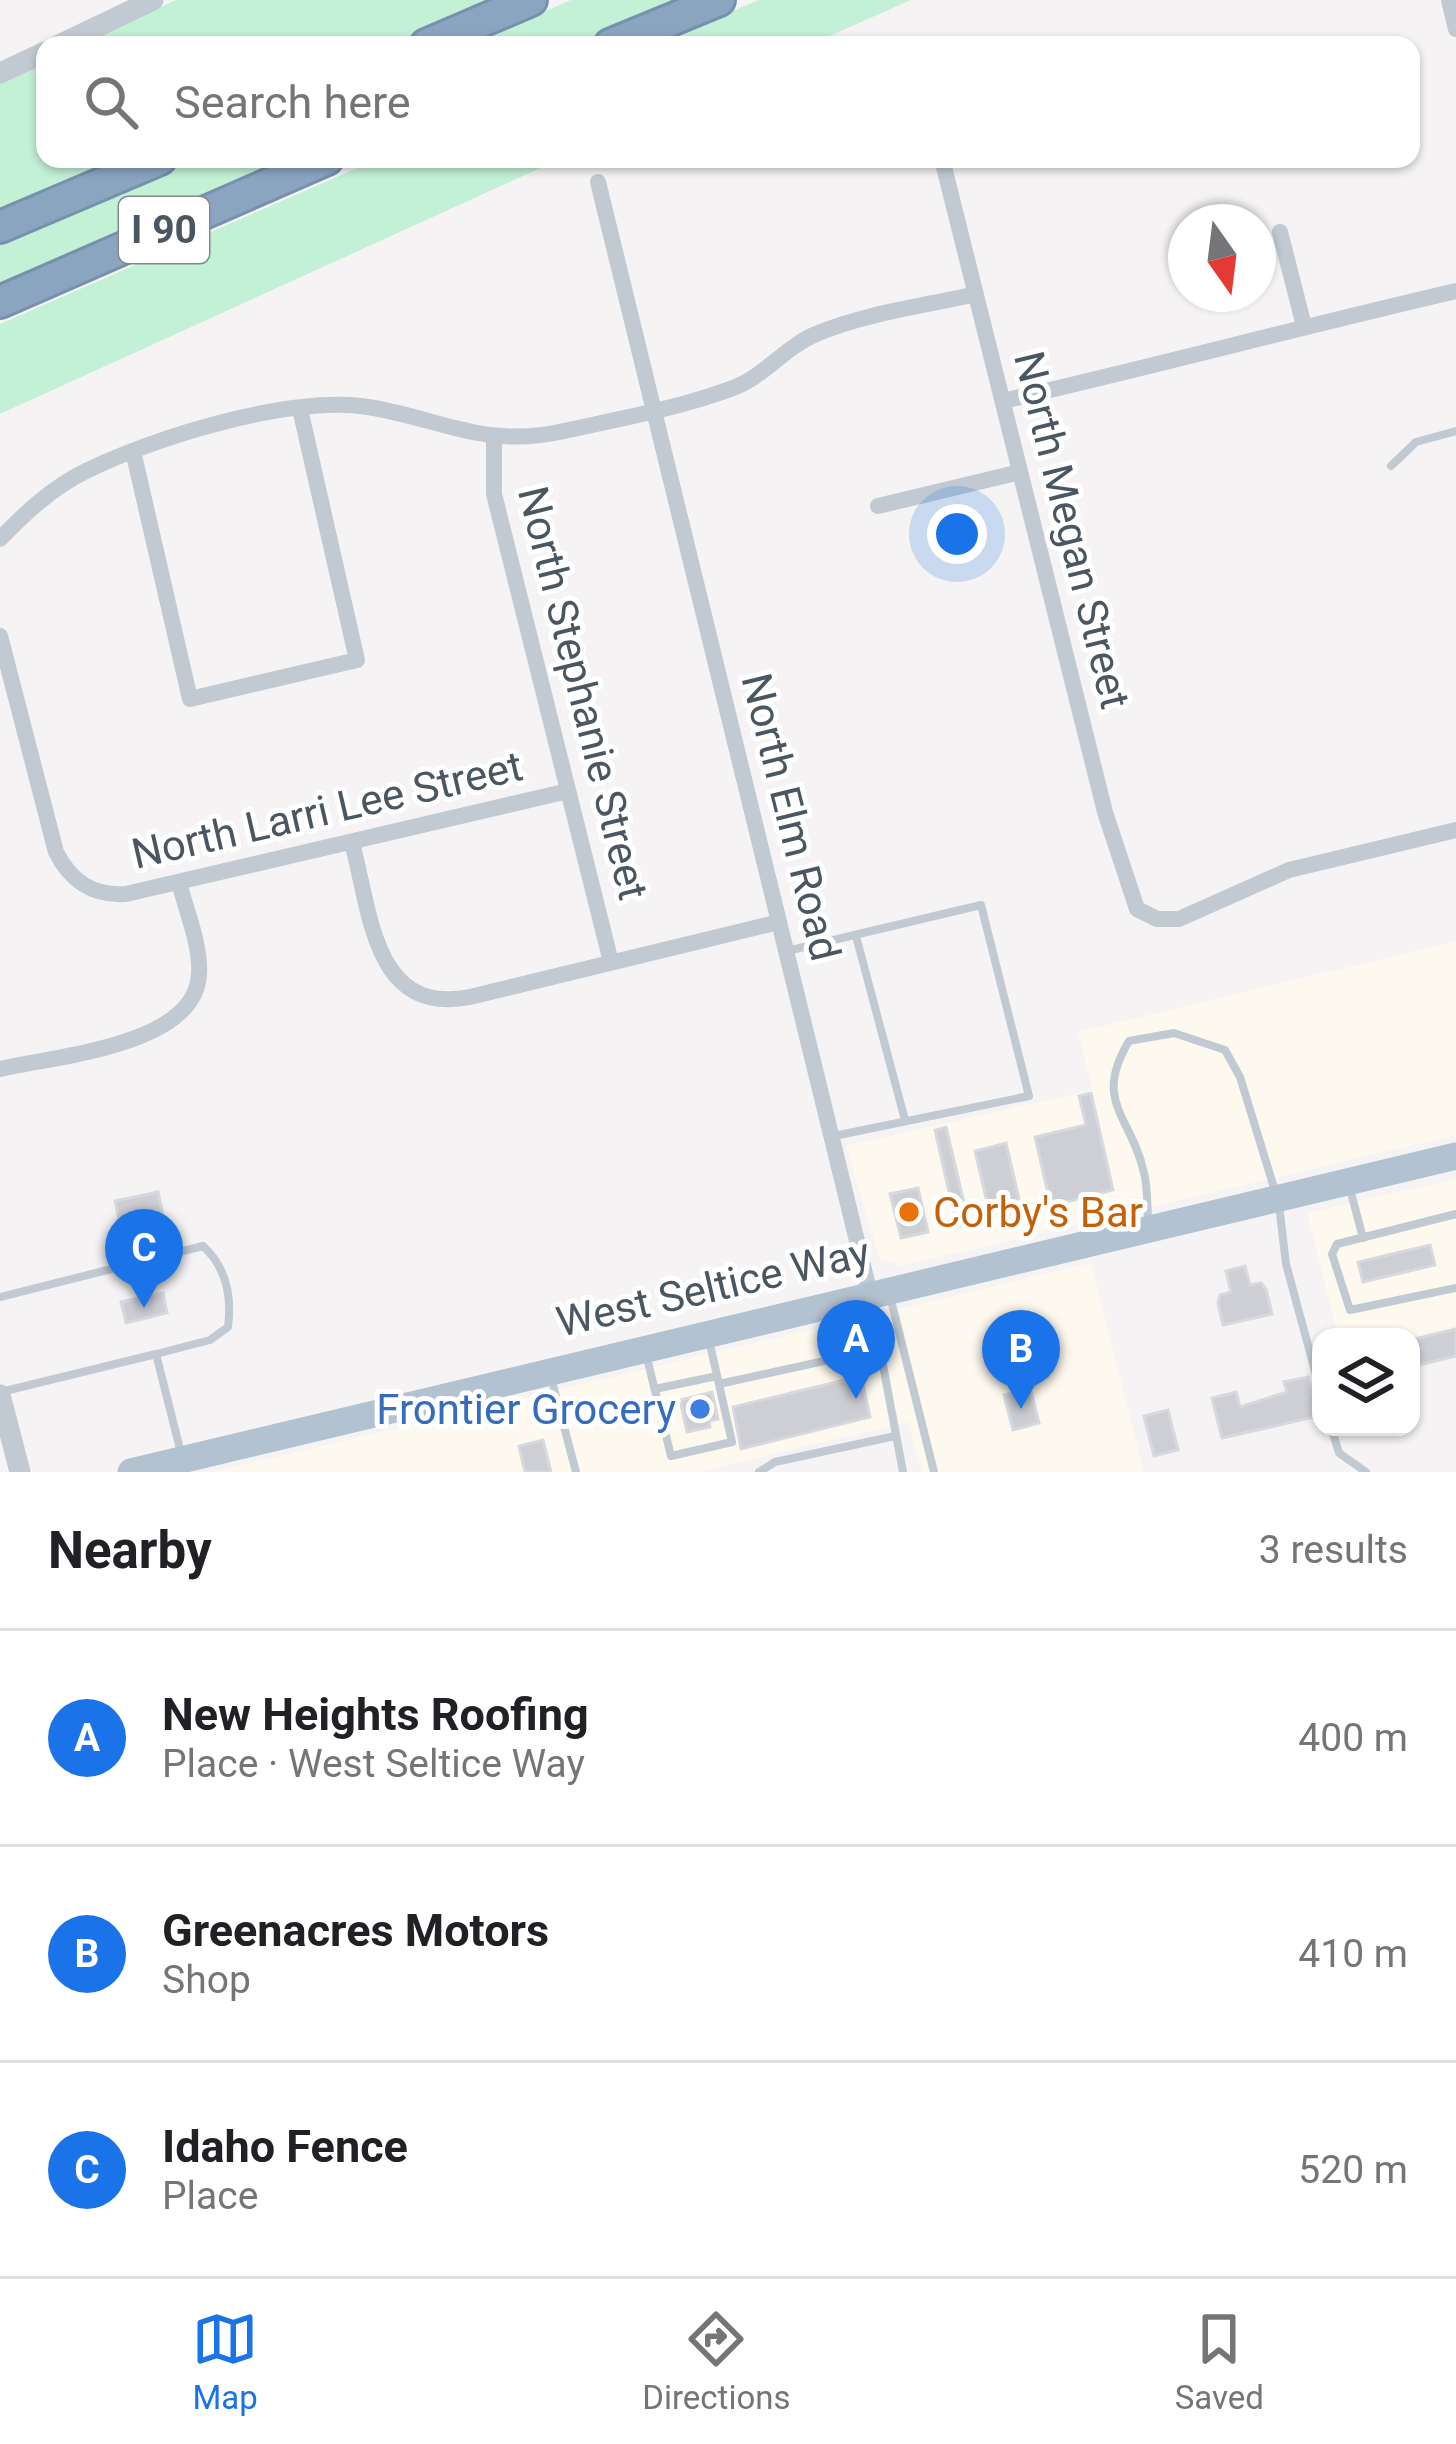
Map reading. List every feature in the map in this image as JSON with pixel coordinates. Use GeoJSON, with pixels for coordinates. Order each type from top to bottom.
{"type":"FeatureCollection","features":[{"type":"Feature","properties":{"kind":"highway"},"geometry":{"type":"LineString","coordinates":[[447,36],[531,0]]}},
{"type":"Feature","properties":{"kind":"highway"},"geometry":{"type":"LineString","coordinates":[[632,36],[719,0]]}},
{"type":"Feature","properties":{"kind":"highway","name":"I 90"},"geometry":{"type":"LineString","coordinates":[[0,227],[139,168]]}},
{"type":"Feature","properties":{"kind":"highway","name":"I 90"},"geometry":{"type":"LineString","coordinates":[[0,302],[306,168]]}},
{"type":"Feature","properties":{"kind":"main road","name":"West Seltice Way"},"geometry":{"type":"LineString","coordinates":[[130,1472],[200,1462],[549,1369],[1456,1156]]}},
{"type":"Feature","properties":{"kind":"street"},"geometry":{"type":"LineString","coordinates":[[78,36],[153,0]]}},
{"type":"Feature","properties":{"kind":"street"},"geometry":{"type":"LineString","coordinates":[[1449,0],[1456,28]]}},
{"type":"Feature","properties":{"kind":"street"},"geometry":{"type":"LineString","coordinates":[[0,73],[36,56]]}},
{"type":"Feature","properties":{"kind":"street","name":"North Megan Street"},"geometry":{"type":"LineString","coordinates":[[944,168],[1122,874],[1142,913],[1179,919],[1289,870],[1456,830]]}},
{"type":"Feature","properties":{"kind":"street","name":"North Elm Road"},"geometry":{"type":"LineString","coordinates":[[598,182],[832,1137],[879,1291]]}},
{"type":"Feature","properties":{"kind":"street"},"geometry":{"type":"LineString","coordinates":[[1280,232],[1304,326]]}},
{"type":"Feature","properties":{"kind":"street"},"geometry":{"type":"LineString","coordinates":[[1003,401],[1228,351],[1304,326],[1456,291]]}},
{"type":"Feature","properties":{"kind":"street"},"geometry":{"type":"LineString","coordinates":[[0,539],[82,473],[133,451],[300,410],[369,407],[494,440],[560,432],[731,389],[760,375],[813,335],[976,294]]}},
{"type":"Feature","properties":{"kind":"street"},"geometry":{"type":"LineString","coordinates":[[133,451],[190,699],[358,660],[300,410]]}},
{"type":"Feature","properties":{"kind":"street","name":"North Stephanie Street"},"geometry":{"type":"LineString","coordinates":[[494,440],[494,494],[611,962]]}},
{"type":"Feature","properties":{"kind":"street"},"geometry":{"type":"LineString","coordinates":[[878,506],[1020,472]]}},
{"type":"Feature","properties":{"kind":"street","name":"North Larri Lee Street"},"geometry":{"type":"LineString","coordinates":[[0,636],[62,864],[84,886],[109,895],[568,790]]}},
{"type":"Feature","properties":{"kind":"street"},"geometry":{"type":"LineString","coordinates":[[352,843],[384,962],[417,996],[448,1001],[779,922]]}},
{"type":"Feature","properties":{"kind":"street"},"geometry":{"type":"LineString","coordinates":[[0,1069],[151,1034],[185,1011],[200,972],[179,882]]}},
{"type":"Feature","properties":{"kind":"street"},"geometry":{"type":"LineString","coordinates":[[0,1394],[20,1472]]}},
{"type":"Feature","properties":{"kind":"lane"},"geometry":{"type":"LineString","coordinates":[[1391,466],[1416,442],[1456,431]]}},
{"type":"Feature","properties":{"kind":"lane"},"geometry":{"type":"LineString","coordinates":[[787,951],[981,905],[1029,1096],[832,1137]]}},
{"type":"Feature","properties":{"kind":"lane"},"geometry":{"type":"LineString","coordinates":[[856,936],[905,1121]]}},
{"type":"Feature","properties":{"kind":"lane"},"geometry":{"type":"LineString","coordinates":[[1149,1228],[1144,1172],[1112,1100],[1114,1065],[1129,1041],[1174,1033],[1225,1050],[1256,1121],[1312,1360]]}},
{"type":"Feature","properties":{"kind":"lane"},"geometry":{"type":"LineString","coordinates":[[1348,1181],[1363,1238]]}},
{"type":"Feature","properties":{"kind":"lane"},"geometry":{"type":"LineString","coordinates":[[1456,1214],[1334,1247],[1343,1300],[1350,1310],[1456,1288]]}},
{"type":"Feature","properties":{"kind":"lane"},"geometry":{"type":"LineString","coordinates":[[0,1297],[203,1246],[220,1261],[230,1305],[228,1327],[209,1340],[0,1394]]}},
{"type":"Feature","properties":{"kind":"lane"},"geometry":{"type":"LineString","coordinates":[[879,1291],[934,1472]]}},
{"type":"Feature","properties":{"kind":"lane","name":"North Elm Road"},"geometry":{"type":"LineString","coordinates":[[879,1291],[879,1349],[903,1472]]}},
{"type":"Feature","properties":{"kind":"lane"},"geometry":{"type":"LineString","coordinates":[[644,1347],[671,1456],[732,1442],[707,1331]]}},
{"type":"Feature","properties":{"kind":"lane"},"geometry":{"type":"LineString","coordinates":[[655,1390],[879,1349]]}},
{"type":"Feature","properties":{"kind":"lane"},"geometry":{"type":"LineString","coordinates":[[156,1354],[200,1462]]}},
{"type":"Feature","properties":{"kind":"lane"},"geometry":{"type":"LineString","coordinates":[[549,1369],[576,1472]]}},
{"type":"Feature","properties":{"kind":"lane"},"geometry":{"type":"LineString","coordinates":[[759,1472],[775,1462],[895,1436]]}},
{"type":"Feature","properties":{"kind":"lane"},"geometry":{"type":"LineString","coordinates":[[1333,1436],[1339,1453],[1366,1472]]}},
{"type":"Feature","properties":{"kind":"shaded area"},"geometry":{"type":"Polygon","coordinates":[[[1456,941],[1456,1135],[902,1266],[879,1258],[846,1146],[1092,1090],[1078,1032],[1456,941]]]}},
{"type":"Feature","properties":{"kind":"shaded area"},"geometry":{"type":"Polygon","coordinates":[[[1456,1179],[1456,1326],[1420,1334],[1420,1328],[1336,1328],[1307,1213],[1456,1179]]]}},
{"type":"Feature","properties":{"kind":"shaded area"},"geometry":{"type":"Polygon","coordinates":[[[1091,1263],[1144,1472],[922,1472],[908,1422],[699,1472],[213,1472],[1091,1263]]]}},
{"type":"Feature","properties":{"kind":"green space"},"geometry":{"type":"Polygon","coordinates":[[[176,0],[496,0],[413,36],[99,36],[176,0]]]}},
{"type":"Feature","properties":{"kind":"green space"},"geometry":{"type":"Polygon","coordinates":[[[571,0],[686,0],[596,36],[489,36],[571,0]]]}},
{"type":"Feature","properties":{"kind":"green space"},"geometry":{"type":"Polygon","coordinates":[[[759,0],[911,0],[829,36],[672,36],[759,0]]]}},
{"type":"Feature","properties":{"kind":"green space"},"geometry":{"type":"Polygon","coordinates":[[[36,66],[36,168],[106,168],[0,213],[0,83],[36,66]]]}},
{"type":"Feature","properties":{"kind":"green space"},"geometry":{"type":"Polygon","coordinates":[[[174,168],[288,168],[0,294],[0,242],[174,168]]]}},
{"type":"Feature","properties":{"kind":"green space"},"geometry":{"type":"Polygon","coordinates":[[[357,168],[540,168],[0,414],[0,324],[357,168]]]}},
{"type":"Feature","properties":{"kind":"building"},"geometry":{"type":"Polygon","coordinates":[[[1091,1093],[1113,1190],[1051,1206],[1035,1137],[1086,1125],[1079,1096],[1091,1093]]]}},
{"type":"Feature","properties":{"kind":"building"},"geometry":{"type":"Polygon","coordinates":[[[946,1127],[969,1224],[957,1227],[935,1130],[946,1127]]]}},
{"type":"Feature","properties":{"kind":"building"},"geometry":{"type":"Polygon","coordinates":[[[1006,1143],[1022,1212],[991,1219],[975,1151],[1006,1143]]]}},
{"type":"Feature","properties":{"kind":"building","name":"Corby's Bar"},"geometry":{"type":"Polygon","coordinates":[[[918,1188],[928,1232],[901,1238],[890,1194],[918,1188]]]}},
{"type":"Feature","properties":{"kind":"building"},"geometry":{"type":"Polygon","coordinates":[[[158,1192],[164,1219],[121,1229],[115,1201],[158,1192]]]}},
{"type":"Feature","properties":{"kind":"building"},"geometry":{"type":"Polygon","coordinates":[[[1430,1245],[1435,1265],[1363,1282],[1358,1262],[1430,1245]]]}},
{"type":"Feature","properties":{"kind":"building"},"geometry":{"type":"Polygon","coordinates":[[[1245,1266],[1250,1285],[1261,1283],[1266,1289],[1272,1314],[1223,1325],[1218,1303],[1220,1295],[1231,1292],[1226,1271],[1245,1266]]]}},
{"type":"Feature","properties":{"kind":"building"},"geometry":{"type":"Polygon","coordinates":[[[163,1293],[167,1313],[126,1323],[121,1302],[163,1293]]]}},
{"type":"Feature","properties":{"kind":"building"},"geometry":{"type":"Polygon","coordinates":[[[1456,1329],[1456,1356],[1420,1365],[1420,1338],[1456,1329]]]}},
{"type":"Feature","properties":{"kind":"building"},"geometry":{"type":"Polygon","coordinates":[[[861,1376],[870,1417],[741,1449],[733,1407],[861,1376]]]}},
{"type":"Feature","properties":{"kind":"building"},"geometry":{"type":"Polygon","coordinates":[[[1308,1377],[1312,1418],[1222,1438],[1212,1398],[1236,1392],[1240,1407],[1287,1392],[1284,1382],[1308,1377]]]}},
{"type":"Feature","properties":{"kind":"building"},"geometry":{"type":"Polygon","coordinates":[[[1030,1388],[1039,1423],[1013,1430],[1004,1395],[1030,1388]]]}},
{"type":"Feature","properties":{"kind":"building","name":"Frontier Grocery"},"geometry":{"type":"Polygon","coordinates":[[[712,1392],[718,1419],[709,1421],[710,1427],[687,1432],[680,1400],[712,1392]]]}},
{"type":"Feature","properties":{"kind":"building"},"geometry":{"type":"Polygon","coordinates":[[[1168,1410],[1178,1450],[1154,1456],[1144,1416],[1168,1410]]]}},
{"type":"Feature","properties":{"kind":"building"},"geometry":{"type":"Polygon","coordinates":[[[543,1440],[551,1472],[525,1472],[519,1446],[543,1440]]]}},
{"type":"Feature","properties":{"kind":"place","name":"Corby's Bar"},"geometry":{"type":"Point","coordinates":[909,1212]}},
{"type":"Feature","properties":{"kind":"place","name":"Idaho Fence"},"geometry":{"type":"Point","coordinates":[144,1308]}},
{"type":"Feature","properties":{"kind":"place","name":"New Heights Roofing"},"geometry":{"type":"Point","coordinates":[856,1399]}},
{"type":"Feature","properties":{"kind":"place","name":"Frontier Grocery"},"geometry":{"type":"Point","coordinates":[700,1409]}},
{"type":"Feature","properties":{"kind":"place","name":"Greenacres Motors"},"geometry":{"type":"Point","coordinates":[1021,1409]}}]}
